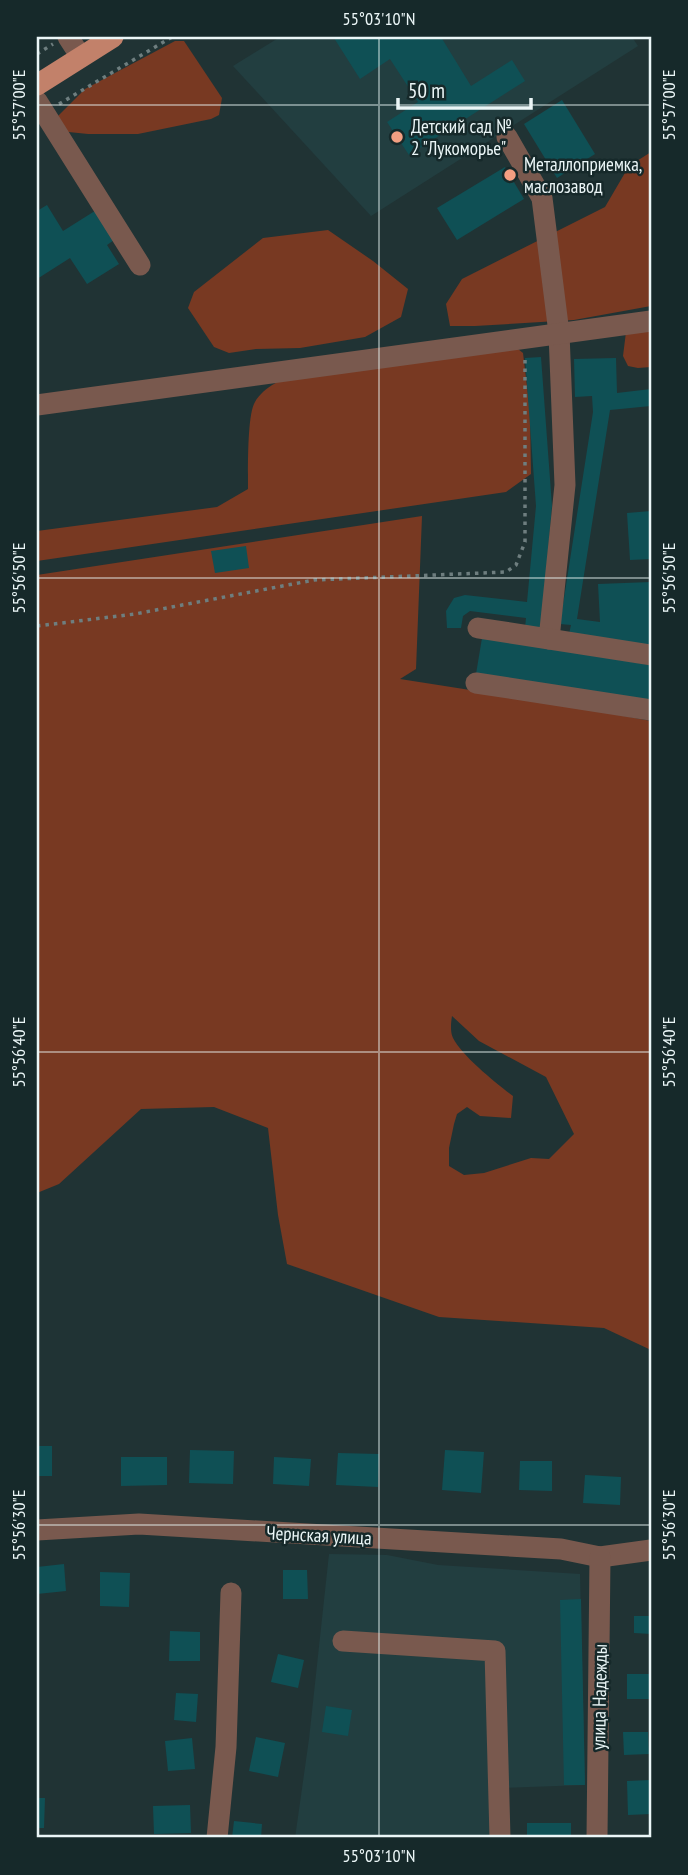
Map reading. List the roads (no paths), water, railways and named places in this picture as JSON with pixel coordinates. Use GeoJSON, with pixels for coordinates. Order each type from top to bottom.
{"type":"FeatureCollection","features":[{"type":"Feature","properties":{"kind":"main road"},"geometry":{"type":"LineString","coordinates":[[37,85],[113,37]]}},
{"type":"Feature","properties":{"kind":"street"},"geometry":{"type":"LineString","coordinates":[[68,37],[81,57]]}},
{"type":"Feature","properties":{"kind":"street"},"geometry":{"type":"LineString","coordinates":[[40,107],[140,265]]}},
{"type":"Feature","properties":{"kind":"street"},"geometry":{"type":"LineString","coordinates":[[507,137],[542,198],[559,333],[565,485],[549,639]]}},
{"type":"Feature","properties":{"kind":"street"},"geometry":{"type":"LineString","coordinates":[[37,405],[651,321]]}},
{"type":"Feature","properties":{"kind":"street"},"geometry":{"type":"LineString","coordinates":[[478,628],[651,655]]}},
{"type":"Feature","properties":{"kind":"street"},"geometry":{"type":"LineString","coordinates":[[476,683],[651,710]]}},
{"type":"Feature","properties":{"kind":"street","name":"Чернская улица"},"geometry":{"type":"LineString","coordinates":[[37,1530],[139,1524],[561,1549],[600,1557],[651,1550]]}},
{"type":"Feature","properties":{"kind":"street","name":"улица Надежды"},"geometry":{"type":"LineString","coordinates":[[597,1838],[600,1557]]}},
{"type":"Feature","properties":{"kind":"street"},"geometry":{"type":"LineString","coordinates":[[217,1838],[226,1747],[231,1593]]}},
{"type":"Feature","properties":{"kind":"street"},"geometry":{"type":"LineString","coordinates":[[343,1641],[495,1651],[500,1838]]}},
{"type":"Feature","properties":{"kind":"place","name":"Детский сад № 2 \"Лукоморье\""},"geometry":{"type":"Point","coordinates":[397,137]}},
{"type":"Feature","properties":{"kind":"place","name":"Металлоприемка, маслозавод"},"geometry":{"type":"Point","coordinates":[510,175]}}]}
